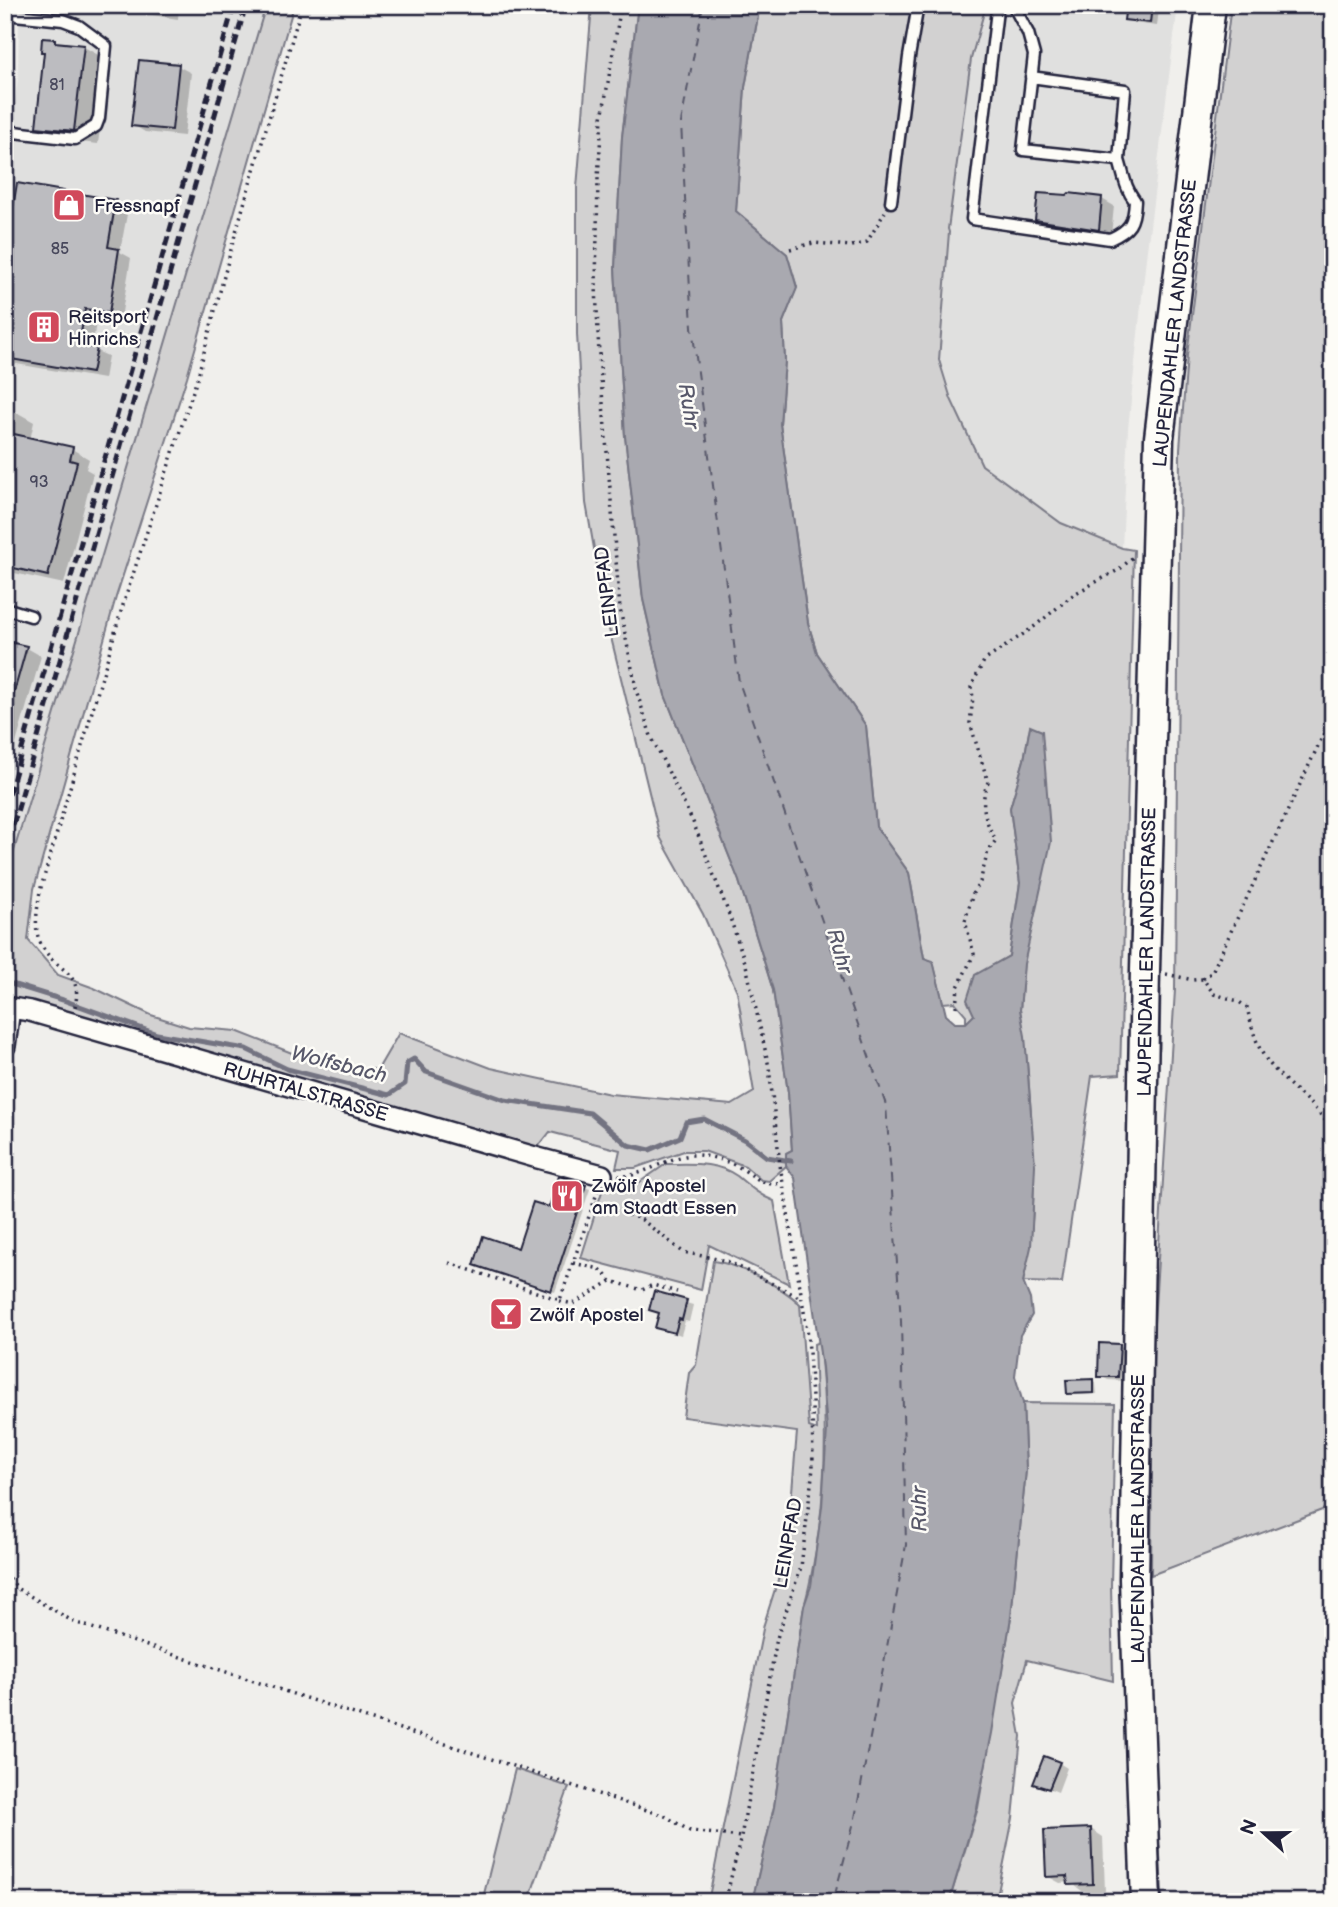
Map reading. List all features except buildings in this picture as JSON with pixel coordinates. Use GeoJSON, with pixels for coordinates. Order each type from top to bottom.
{"type":"FeatureCollection","features":[{"type":"Feature","properties":{"kind":"main road","name":"LAUPENDAHLER LANDSTRASSE"},"geometry":{"type":"LineString","coordinates":[[1146,1902],[1134,1579],[1145,970],[1159,438],[1211,5]]}},
{"type":"Feature","properties":{"kind":"street","name":"RUHRTALSTRASSE"},"geometry":{"type":"LineString","coordinates":[[5,1046],[8,1008],[30,1011],[602,1175]]}},
{"type":"Feature","properties":{"kind":"lane"},"geometry":{"type":"LineString","coordinates":[[891,202],[918,5]]}},
{"type":"Feature","properties":{"kind":"lane"},"geometry":{"type":"LineString","coordinates":[[1000,5],[997,10],[972,219],[1110,239],[1126,232],[1134,217],[1135,201],[1125,189],[1119,160],[1125,90],[1031,76]]}},
{"type":"Feature","properties":{"kind":"lane"},"geometry":{"type":"LineString","coordinates":[[1013,5],[1028,33],[1034,55],[1023,150],[1119,160]]}},
{"type":"Feature","properties":{"kind":"lane"},"geometry":{"type":"LineString","coordinates":[[5,14],[63,20],[79,26],[106,46],[96,126],[75,139],[5,131]]}},
{"type":"Feature","properties":{"kind":"lane"},"geometry":{"type":"LineString","coordinates":[[5,608],[30,615]]}},
{"type":"Feature","properties":{"kind":"path"},"geometry":{"type":"LineString","coordinates":[[74,1011],[77,985],[52,961],[40,942],[37,929],[40,891],[122,608],[197,379],[233,242],[302,5]]}},
{"type":"Feature","properties":{"kind":"path","name":"LEINPFAD"},"geometry":{"type":"LineString","coordinates":[[621,5],[602,118],[596,273],[599,355],[620,609],[637,693],[651,736],[693,822],[737,937],[769,1067],[778,1152],[808,1336],[814,1433],[810,1503],[801,1567],[774,1651],[741,1837],[725,1902]]}},
{"type":"Feature","properties":{"kind":"path"},"geometry":{"type":"LineString","coordinates":[[790,249],[813,243],[852,246],[867,242],[891,202]]}},
{"type":"Feature","properties":{"kind":"path"},"geometry":{"type":"LineString","coordinates":[[956,1007],[958,987],[974,954],[965,921],[973,893],[981,882],[988,851],[996,841],[986,824],[982,795],[988,782],[970,723],[973,697],[971,687],[984,661],[1035,626],[1074,594],[1120,569],[1139,550]]}},
{"type":"Feature","properties":{"kind":"path"},"geometry":{"type":"LineString","coordinates":[[1145,970],[1193,981],[1203,979],[1212,972],[1333,714]]}},
{"type":"Feature","properties":{"kind":"path"},"geometry":{"type":"LineString","coordinates":[[1203,979],[1214,994],[1238,1001],[1247,1008],[1254,1037],[1268,1062],[1324,1117],[1333,1131]]}},
{"type":"Feature","properties":{"kind":"path"},"geometry":{"type":"LineString","coordinates":[[560,1300],[602,1175],[629,1177],[666,1161],[693,1155],[708,1156],[742,1169],[764,1184],[783,1183]]}},
{"type":"Feature","properties":{"kind":"path"},"geometry":{"type":"LineString","coordinates":[[594,1202],[642,1220],[683,1252],[727,1261],[802,1298]]}},
{"type":"Feature","properties":{"kind":"path"},"geometry":{"type":"LineString","coordinates":[[449,1263],[572,1304],[611,1281]]}},
{"type":"Feature","properties":{"kind":"path"},"geometry":{"type":"LineString","coordinates":[[573,1263],[600,1269],[611,1281],[642,1290],[653,1286],[677,1292]]}},
{"type":"Feature","properties":{"kind":"path"},"geometry":{"type":"LineString","coordinates":[[5,1573],[18,1589],[74,1622],[665,1816],[690,1831],[741,1837]]}},
{"type":"Feature","properties":{"kind":"shaded area"},"geometry":{"type":"Polygon","coordinates":[[[19,5],[282,5],[215,178],[5,881],[5,178],[18,78],[19,5]]]}},
{"type":"Feature","properties":{"kind":"shaded area"},"geometry":{"type":"Polygon","coordinates":[[[266,5],[294,5],[187,377],[116,597],[34,889],[28,940],[58,975],[94,988],[151,1015],[189,1027],[236,1031],[335,1070],[378,1069],[399,1033],[491,1068],[610,1094],[732,1105],[754,1092],[737,991],[703,914],[660,837],[606,617],[586,503],[577,334],[577,188],[592,5],[638,5],[622,137],[615,269],[625,436],[643,599],[665,695],[739,881],[773,990],[788,1092],[792,1150],[786,1153],[786,1166],[769,1181],[761,1180],[745,1166],[704,1151],[684,1151],[635,1168],[616,1168],[620,1150],[550,1132],[534,1152],[5,1000],[5,881],[266,5]]]}},
{"type":"Feature","properties":{"kind":"shaded area"},"geometry":{"type":"Polygon","coordinates":[[[760,5],[986,5],[971,59],[948,229],[939,360],[951,399],[982,465],[1061,523],[1122,548],[1134,550],[1120,1074],[1092,1076],[1062,1283],[1023,1282],[1031,1237],[1034,1169],[1028,1066],[1020,1010],[1042,731],[1030,727],[1010,808],[1020,883],[1009,956],[975,976],[975,1015],[966,1023],[966,1015],[955,1002],[943,1003],[933,962],[924,958],[909,873],[876,827],[866,726],[817,653],[808,623],[780,424],[785,361],[783,322],[797,287],[787,254],[736,212],[745,87],[760,5]]]}},
{"type":"Feature","properties":{"kind":"shaded area"},"geometry":{"type":"Polygon","coordinates":[[[982,5],[1178,5],[1146,258],[1128,429],[1122,548],[1061,523],[982,465],[951,399],[939,360],[948,229],[971,59],[982,5]]]}},
{"type":"Feature","properties":{"kind":"shaded area"},"geometry":{"type":"Polygon","coordinates":[[[1231,5],[1333,5],[1333,1527],[1330,1507],[1151,1575],[1153,1339],[1175,990],[1180,449],[1187,355],[1231,5]]]}},
{"type":"Feature","properties":{"kind":"shaded area"},"geometry":{"type":"Polygon","coordinates":[[[666,1164],[703,1164],[729,1171],[774,1201],[789,1284],[709,1245],[701,1290],[581,1258],[604,1185],[634,1186],[666,1164]]]}},
{"type":"Feature","properties":{"kind":"shaded area"},"geometry":{"type":"Polygon","coordinates":[[[713,1261],[759,1277],[800,1304],[809,1427],[817,1430],[814,1344],[819,1342],[823,1391],[825,1440],[818,1537],[804,1606],[774,1807],[752,1902],[708,1902],[764,1624],[787,1551],[797,1432],[683,1417],[689,1373],[696,1365],[713,1261]]]}},
{"type":"Feature","properties":{"kind":"shaded area"},"geometry":{"type":"Polygon","coordinates":[[[1023,1403],[1115,1404],[1111,1585],[1113,1681],[1027,1660],[1015,1703],[1021,1736],[1013,1818],[996,1902],[949,1902],[978,1808],[1011,1617],[1026,1470],[1023,1403]]]}},
{"type":"Feature","properties":{"kind":"shaded area"},"geometry":{"type":"Polygon","coordinates":[[[515,1769],[569,1787],[528,1902],[482,1902],[515,1769]]]}},
{"type":"Feature","properties":{"kind":"water","name":"Ruhr"},"geometry":{"type":"Polygon","coordinates":[[[638,5],[760,5],[745,87],[736,211],[787,254],[797,288],[783,322],[785,361],[780,424],[808,623],[817,653],[866,726],[876,827],[909,873],[924,958],[933,961],[946,1015],[955,1023],[966,1023],[974,1015],[967,1000],[975,975],[1009,956],[1020,883],[1010,808],[1024,760],[1030,726],[1042,731],[1051,842],[1024,964],[1020,1010],[1025,1036],[1035,1165],[1031,1247],[1023,1282],[1030,1299],[1032,1315],[1020,1335],[1015,1376],[1023,1403],[1026,1470],[1011,1617],[992,1733],[977,1808],[949,1902],[752,1902],[774,1807],[804,1606],[811,1586],[822,1507],[827,1429],[822,1367],[795,1178],[786,1166],[786,1153],[792,1150],[788,1092],[773,990],[739,881],[665,695],[643,599],[625,436],[615,268],[622,137],[638,5]]]}},
{"type":"Feature","properties":{"kind":"waterway","name":"Wolfsbach"},"geometry":{"type":"LineString","coordinates":[[5,982],[157,1034],[246,1049],[287,1069],[389,1095],[405,1084],[407,1063],[414,1059],[426,1072],[505,1100],[590,1113],[628,1145],[650,1150],[680,1137],[686,1122],[704,1119],[745,1140],[767,1157],[791,1161]]}},
{"type":"Feature","properties":{"kind":"waterway"},"geometry":{"type":"LineString","coordinates":[[1158,1049],[1159,990]]}},
{"type":"Feature","properties":{"kind":"waterway"},"geometry":{"type":"LineString","coordinates":[[1158,1846],[1161,1902]]}},
{"type":"Feature","properties":{"kind":"ferry route"},"geometry":{"type":"LineString","coordinates":[[703,5],[681,123],[692,327],[739,682],[886,1105],[901,1321],[906,1545],[855,1818],[833,1902]]}},
{"type":"Feature","properties":{"kind":"railway"},"geometry":{"type":"LineString","coordinates":[[5,809],[234,5]]}},
{"type":"Feature","properties":{"kind":"railway"},"geometry":{"type":"LineString","coordinates":[[5,854],[246,5]]}},
{"type":"Feature","properties":{"kind":"place","name":"Fressnapf"},"geometry":{"type":"Point","coordinates":[69,205]}},
{"type":"Feature","properties":{"kind":"place","name":"Reitsport Hinrichs"},"geometry":{"type":"Point","coordinates":[44,327]}},
{"type":"Feature","properties":{"kind":"place","name":"Zwölf Apostel am Staadt Essen"},"geometry":{"type":"Point","coordinates":[567,1196]}},
{"type":"Feature","properties":{"kind":"place","name":"Zwölf Apostel"},"geometry":{"type":"Point","coordinates":[506,1314]}}]}
